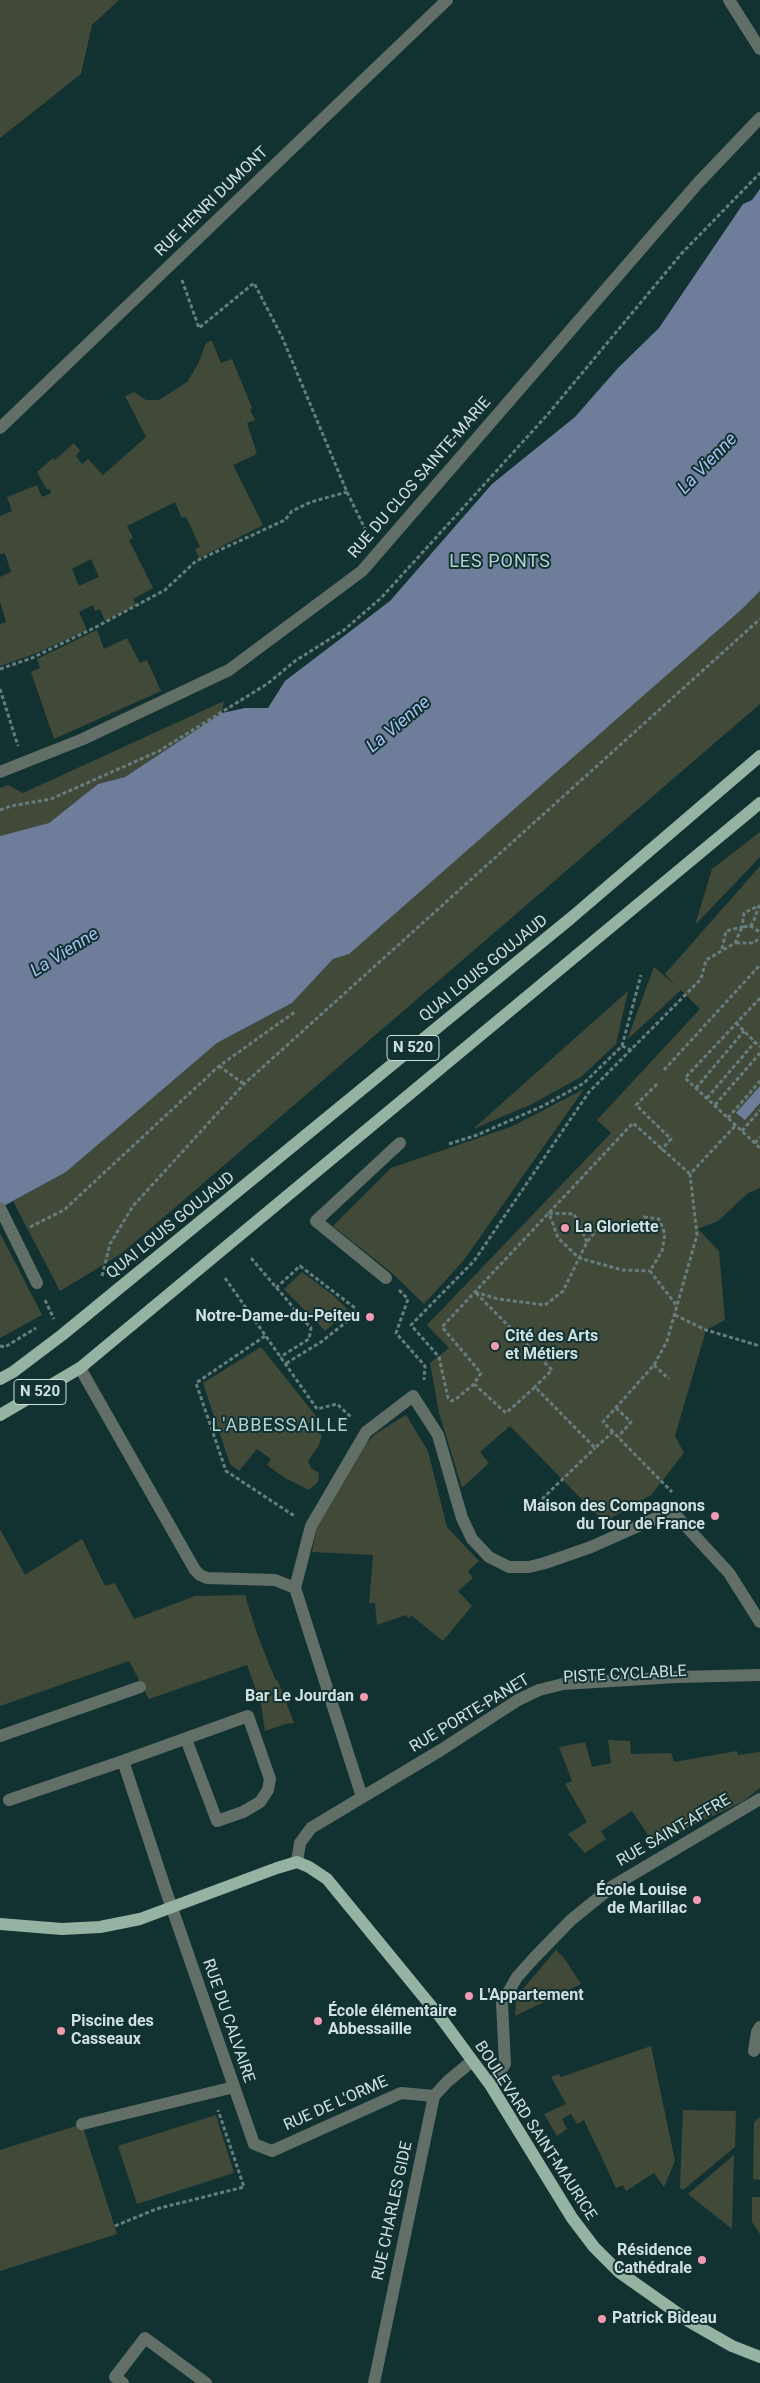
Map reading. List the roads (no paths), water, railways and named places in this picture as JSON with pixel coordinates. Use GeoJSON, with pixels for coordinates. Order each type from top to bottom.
{"type":"FeatureCollection","features":[{"type":"Feature","properties":{"kind":"main road","name":"QUAI LOUIS GOUJAUD"},"geometry":{"type":"LineString","coordinates":[[0,1379],[13,1372],[62,1336],[571,918],[760,756]]}},
{"type":"Feature","properties":{"kind":"main road","name":"N 520"},"geometry":{"type":"LineString","coordinates":[[0,1415],[80,1368],[760,803]]}},
{"type":"Feature","properties":{"kind":"main road"},"geometry":{"type":"LineString","coordinates":[[0,1924],[62,1930],[100,1927],[140,1919],[297,1862]]}},
{"type":"Feature","properties":{"kind":"main road","name":"BOULEVARD SAINT-MAURICE"},"geometry":{"type":"LineString","coordinates":[[297,1862],[309,1867],[327,1879],[441,2018],[490,2086],[572,2218],[594,2248],[618,2272],[690,2322],[760,2358]]}},
{"type":"Feature","properties":{"kind":"street","name":"RUE HENRI DUMONT"},"geometry":{"type":"LineString","coordinates":[[0,428],[447,0]]}},
{"type":"Feature","properties":{"kind":"street"},"geometry":{"type":"LineString","coordinates":[[729,0],[760,50]]}},
{"type":"Feature","properties":{"kind":"street","name":"RUE DU CLOS SAINTE-MARIE"},"geometry":{"type":"LineString","coordinates":[[0,772],[83,739],[229,670],[362,571],[698,183],[760,118]]}},
{"type":"Feature","properties":{"kind":"street"},"geometry":{"type":"LineString","coordinates":[[386,1278],[316,1221],[400,1142]]}},
{"type":"Feature","properties":{"kind":"street"},"geometry":{"type":"LineString","coordinates":[[0,1208],[36,1283]]}},
{"type":"Feature","properties":{"kind":"street"},"geometry":{"type":"LineString","coordinates":[[80,1368],[195,1570],[207,1578],[275,1580],[295,1588]]}},
{"type":"Feature","properties":{"kind":"street"},"geometry":{"type":"LineString","coordinates":[[362,1797],[295,1588],[311,1526],[366,1432],[413,1396],[438,1435],[462,1518],[472,1539],[489,1557],[509,1566],[529,1567],[545,1564],[591,1547],[672,1510],[729,1573],[760,1622]]}},
{"type":"Feature","properties":{"kind":"street","name":"RUE PORTE-PANET"},"geometry":{"type":"LineString","coordinates":[[297,1862],[300,1843],[311,1828],[518,1700],[539,1690],[563,1684],[639,1679],[760,1675]]}},
{"type":"Feature","properties":{"kind":"street"},"geometry":{"type":"LineString","coordinates":[[0,1736],[140,1687]]}},
{"type":"Feature","properties":{"kind":"street"},"geometry":{"type":"LineString","coordinates":[[9,1800],[248,1716],[270,1779],[268,1790],[260,1802],[243,1812],[216,1821],[186,1739]]}},
{"type":"Feature","properties":{"kind":"street","name":"RUE DU CALVAIRE"},"geometry":{"type":"LineString","coordinates":[[124,1761],[172,1908],[254,2144]]}},
{"type":"Feature","properties":{"kind":"street","name":"RUE SAINT-AFFRE"},"geometry":{"type":"LineString","coordinates":[[490,2086],[505,2064],[502,2003],[517,1976],[571,1920],[613,1886],[760,1799]]}},
{"type":"Feature","properties":{"kind":"street"},"geometry":{"type":"LineString","coordinates":[[754,2051],[757,2032],[760,2027]]}},
{"type":"Feature","properties":{"kind":"street"},"geometry":{"type":"LineString","coordinates":[[434,2096],[448,2080],[471,2062]]}},
{"type":"Feature","properties":{"kind":"street"},"geometry":{"type":"LineString","coordinates":[[82,2124],[234,2087]]}},
{"type":"Feature","properties":{"kind":"street","name":"RUE DE L'ORME"},"geometry":{"type":"LineString","coordinates":[[254,2144],[272,2151],[401,2093],[434,2096]]}},
{"type":"Feature","properties":{"kind":"street","name":"RUE CHARLES GIDE"},"geometry":{"type":"LineString","coordinates":[[374,2383],[434,2096]]}},
{"type":"Feature","properties":{"kind":"street"},"geometry":{"type":"LineString","coordinates":[[123,2383],[115,2377],[145,2338],[206,2383]]}},
{"type":"Feature","properties":{"kind":"water","name":"La Vienne"},"geometry":{"type":"Polygon","coordinates":[[[760,189],[760,591],[741,610],[349,954],[333,959],[292,1003],[217,1043],[66,1172],[0,1208],[0,836],[49,823],[98,784],[125,777],[222,713],[245,708],[268,708],[285,681],[390,601],[492,484],[575,417],[618,368],[659,328],[743,204],[752,200],[760,189]]]}},
{"type":"Feature","properties":{"kind":"water"},"geometry":{"type":"Polygon","coordinates":[[[760,1086],[760,1103],[745,1120],[736,1113],[760,1086]]]}},
{"type":"Feature","properties":{"kind":"place","name":"La Gloriette"},"geometry":{"type":"Point","coordinates":[565,1228]}},
{"type":"Feature","properties":{"kind":"place","name":"Notre-Dame-du-Peiteu"},"geometry":{"type":"Point","coordinates":[370,1317]}},
{"type":"Feature","properties":{"kind":"place","name":"Cité des Arts et Métiers"},"geometry":{"type":"Point","coordinates":[495,1346]}},
{"type":"Feature","properties":{"kind":"place","name":"Maison des Compagnons du Tour de France"},"geometry":{"type":"Point","coordinates":[715,1516]}},
{"type":"Feature","properties":{"kind":"place","name":"Bar Le Jourdan"},"geometry":{"type":"Point","coordinates":[364,1697]}},
{"type":"Feature","properties":{"kind":"place","name":"École Louise de Marillac"},"geometry":{"type":"Point","coordinates":[697,1900]}},
{"type":"Feature","properties":{"kind":"place","name":"L'Appartement"},"geometry":{"type":"Point","coordinates":[469,1996]}},
{"type":"Feature","properties":{"kind":"place","name":"École élémentaire Abbessaille"},"geometry":{"type":"Point","coordinates":[318,2021]}},
{"type":"Feature","properties":{"kind":"place","name":"Piscine des Casseaux"},"geometry":{"type":"Point","coordinates":[61,2031]}},
{"type":"Feature","properties":{"kind":"place","name":"Résidence Cathédrale"},"geometry":{"type":"Point","coordinates":[702,2260]}},
{"type":"Feature","properties":{"kind":"place","name":"Patrick Bideau"},"geometry":{"type":"Point","coordinates":[602,2319]}},
{"type":"Feature","properties":{"kind":"district","name":"LES PONTS"},"geometry":{"type":"Point","coordinates":[500,562]}},
{"type":"Feature","properties":{"kind":"district","name":"L'ABBESSAILLE"},"geometry":{"type":"Point","coordinates":[280,1426]}}]}
